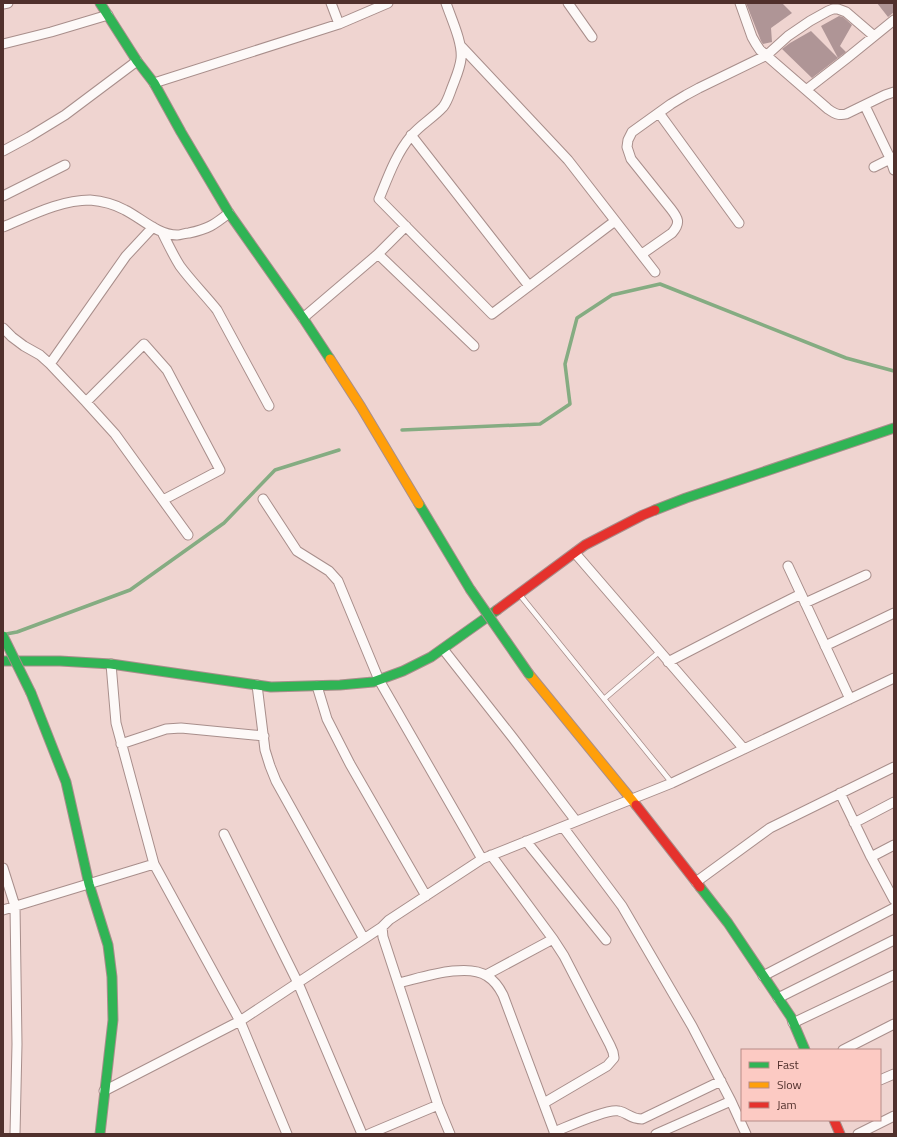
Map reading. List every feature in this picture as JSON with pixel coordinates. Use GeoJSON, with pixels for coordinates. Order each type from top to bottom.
{"type":"FeatureCollection","features":[{"type":"Feature","properties":{"kind":"street"},"geometry":{"type":"LineString","coordinates":[[3,4],[8,3]]}},
{"type":"Feature","properties":{"kind":"street"},"geometry":{"type":"LineString","coordinates":[[100,3],[137,61],[154,83],[229,213],[303,318],[361,407],[470,589],[530,674],[631,799],[728,924],[791,1016],[805,1049]]}},
{"type":"Feature","properties":{"kind":"street"},"geometry":{"type":"LineString","coordinates":[[331,3],[340,24]]}},
{"type":"Feature","properties":{"kind":"street"},"geometry":{"type":"LineString","coordinates":[[154,83],[340,24],[388,3]]}},
{"type":"Feature","properties":{"kind":"street"},"geometry":{"type":"LineString","coordinates":[[446,3],[460,45],[461,58],[457,74],[443,107],[411,135],[399,154],[379,198],[492,314],[615,221]]}},
{"type":"Feature","properties":{"kind":"street"},"geometry":{"type":"LineString","coordinates":[[568,3],[592,37]]}},
{"type":"Feature","properties":{"kind":"street"},"geometry":{"type":"LineString","coordinates":[[740,3],[756,44],[806,90],[836,114],[846,114],[894,92]]}},
{"type":"Feature","properties":{"kind":"street"},"geometry":{"type":"LineString","coordinates":[[642,254],[672,233],[678,223],[676,216],[671,209],[630,158],[627,147],[628,140],[632,132],[671,104],[699,88],[767,55],[788,36],[828,10],[838,9],[846,12],[874,36]]}},
{"type":"Feature","properties":{"kind":"street"},"geometry":{"type":"LineString","coordinates":[[3,44],[51,32],[108,15]]}},
{"type":"Feature","properties":{"kind":"street"},"geometry":{"type":"LineString","coordinates":[[806,90],[894,20]]}},
{"type":"Feature","properties":{"kind":"street"},"geometry":{"type":"LineString","coordinates":[[460,45],[568,160],[655,272]]}},
{"type":"Feature","properties":{"kind":"street"},"geometry":{"type":"LineString","coordinates":[[3,151],[65,115],[137,61]]}},
{"type":"Feature","properties":{"kind":"street"},"geometry":{"type":"LineString","coordinates":[[865,106],[892,157],[894,170]]}},
{"type":"Feature","properties":{"kind":"street"},"geometry":{"type":"LineString","coordinates":[[659,113],[739,223]]}},
{"type":"Feature","properties":{"kind":"street"},"geometry":{"type":"LineString","coordinates":[[411,135],[529,286]]}},
{"type":"Feature","properties":{"kind":"street"},"geometry":{"type":"LineString","coordinates":[[874,167],[892,157]]}},
{"type":"Feature","properties":{"kind":"street"},"geometry":{"type":"LineString","coordinates":[[3,196],[65,165]]}},
{"type":"Feature","properties":{"kind":"street"},"geometry":{"type":"LineString","coordinates":[[3,227],[47,209],[70,202],[90,200],[108,203],[125,210],[162,232],[176,235],[198,231],[214,225],[229,213]]}},
{"type":"Feature","properties":{"kind":"street"},"geometry":{"type":"LineString","coordinates":[[303,318],[378,254],[406,226]]}},
{"type":"Feature","properties":{"kind":"street"},"geometry":{"type":"LineString","coordinates":[[50,364],[126,256],[153,227]]}},
{"type":"Feature","properties":{"kind":"street"},"geometry":{"type":"LineString","coordinates":[[162,232],[173,256],[181,268],[217,310],[269,406]]}},
{"type":"Feature","properties":{"kind":"street"},"geometry":{"type":"LineString","coordinates":[[378,254],[474,346]]}},
{"type":"Feature","properties":{"kind":"street"},"geometry":{"type":"LineString","coordinates":[[3,328],[18,342],[40,355],[50,364],[115,434],[188,535]]}},
{"type":"Feature","properties":{"kind":"street"},"geometry":{"type":"LineString","coordinates":[[86,402],[144,344],[167,370],[220,470],[163,500]]}},
{"type":"Feature","properties":{"kind":"street"},"geometry":{"type":"LineString","coordinates":[[3,662],[60,660],[111,664],[271,687],[340,685],[373,682],[403,671],[430,657],[585,545],[643,515],[686,498],[894,428]]}},
{"type":"Feature","properties":{"kind":"street"},"geometry":{"type":"LineString","coordinates":[[263,499],[297,551],[329,571],[338,581],[379,680],[486,857],[553,939],[564,956],[604,1032],[613,1052],[614,1058],[607,1066],[544,1103]]}},
{"type":"Feature","properties":{"kind":"street"},"geometry":{"type":"LineString","coordinates":[[575,553],[744,749]]}},
{"type":"Feature","properties":{"kind":"street"},"geometry":{"type":"LineString","coordinates":[[788,566],[850,699]]}},
{"type":"Feature","properties":{"kind":"street"},"geometry":{"type":"LineString","coordinates":[[805,603],[866,575]]}},
{"type":"Feature","properties":{"kind":"street"},"geometry":{"type":"LineString","coordinates":[[668,662],[801,594]]}},
{"type":"Feature","properties":{"kind":"street"},"geometry":{"type":"LineString","coordinates":[[825,646],[894,614]]}},
{"type":"Feature","properties":{"kind":"street"},"geometry":{"type":"LineString","coordinates":[[3,636],[31,693],[66,782],[89,884],[108,945],[112,977],[113,1020],[100,1134]]}},
{"type":"Feature","properties":{"kind":"street"},"geometry":{"type":"LineString","coordinates":[[443,648],[576,821]]}},
{"type":"Feature","properties":{"kind":"street"},"geometry":{"type":"LineString","coordinates":[[111,664],[116,724],[154,864],[240,1021],[287,1134]]}},
{"type":"Feature","properties":{"kind":"street"},"geometry":{"type":"LineString","coordinates":[[104,1091],[240,1021],[382,927],[389,920],[486,857],[672,784],[894,678]]}},
{"type":"Feature","properties":{"kind":"street"},"geometry":{"type":"LineString","coordinates":[[257,685],[267,755],[276,781],[364,939]]}},
{"type":"Feature","properties":{"kind":"street"},"geometry":{"type":"LineString","coordinates":[[317,686],[327,719],[333,732],[426,896]]}},
{"type":"Feature","properties":{"kind":"street"},"geometry":{"type":"LineString","coordinates":[[121,744],[166,729],[181,728],[264,736]]}},
{"type":"Feature","properties":{"kind":"street"},"geometry":{"type":"LineString","coordinates":[[696,882],[770,828],[894,767]]}},
{"type":"Feature","properties":{"kind":"street"},"geometry":{"type":"LineString","coordinates":[[840,794],[870,857],[894,900]]}},
{"type":"Feature","properties":{"kind":"street"},"geometry":{"type":"LineString","coordinates":[[854,823],[894,802]]}},
{"type":"Feature","properties":{"kind":"street"},"geometry":{"type":"LineString","coordinates":[[563,827],[622,906],[692,1026],[721,1081],[746,1134]]}},
{"type":"Feature","properties":{"kind":"street"},"geometry":{"type":"LineString","coordinates":[[224,834],[298,983],[362,1134]]}},
{"type":"Feature","properties":{"kind":"street"},"geometry":{"type":"LineString","coordinates":[[526,841],[606,940]]}},
{"type":"Feature","properties":{"kind":"street"},"geometry":{"type":"LineString","coordinates":[[870,857],[894,845]]}},
{"type":"Feature","properties":{"kind":"street"},"geometry":{"type":"LineString","coordinates":[[3,910],[154,864]]}},
{"type":"Feature","properties":{"kind":"street"},"geometry":{"type":"LineString","coordinates":[[3,868],[16,906],[17,1044],[15,1134]]}},
{"type":"Feature","properties":{"kind":"street"},"geometry":{"type":"LineString","coordinates":[[763,976],[894,908]]}},
{"type":"Feature","properties":{"kind":"street"},"geometry":{"type":"LineString","coordinates":[[382,927],[383,937],[438,1105],[450,1134]]}},
{"type":"Feature","properties":{"kind":"street"},"geometry":{"type":"LineString","coordinates":[[486,975],[553,939]]}},
{"type":"Feature","properties":{"kind":"street"},"geometry":{"type":"LineString","coordinates":[[778,998],[894,940]]}},
{"type":"Feature","properties":{"kind":"street"},"geometry":{"type":"LineString","coordinates":[[398,983],[456,970],[475,971],[486,975],[497,984],[503,995],[555,1133],[614,1110],[620,1110],[636,1119],[642,1119],[721,1081]]}},
{"type":"Feature","properties":{"kind":"street"},"geometry":{"type":"LineString","coordinates":[[794,1023],[894,975]]}},
{"type":"Feature","properties":{"kind":"street"},"geometry":{"type":"LineString","coordinates":[[845,1049],[894,1024]]}},
{"type":"Feature","properties":{"kind":"street"},"geometry":{"type":"LineString","coordinates":[[881,1080],[894,1074]]}},
{"type":"Feature","properties":{"kind":"street"},"geometry":{"type":"LineString","coordinates":[[656,1134],[731,1101]]}},
{"type":"Feature","properties":{"kind":"street"},"geometry":{"type":"LineString","coordinates":[[369,1134],[438,1105]]}},
{"type":"Feature","properties":{"kind":"street"},"geometry":{"type":"LineString","coordinates":[[858,1134],[894,1116]]}},
{"type":"Feature","properties":{"kind":"street"},"geometry":{"type":"LineString","coordinates":[[834,1121],[840,1134]]}},
{"type":"Feature","properties":{"kind":"lane"},"geometry":{"type":"LineString","coordinates":[[519,594],[672,784]]}},
{"type":"Feature","properties":{"kind":"lane"},"geometry":{"type":"LineString","coordinates":[[604,699],[659,652]]}},
{"type":"Feature","properties":{"kind":"building"},"geometry":{"type":"Polygon","coordinates":[[[746,3],[782,3],[792,13],[771,28],[772,42],[763,44],[746,3]]]}},
{"type":"Feature","properties":{"kind":"building"},"geometry":{"type":"Polygon","coordinates":[[[877,3],[894,3],[894,12],[888,17],[877,3]]]}},
{"type":"Feature","properties":{"kind":"building"},"geometry":{"type":"Polygon","coordinates":[[[839,16],[843,17],[852,25],[840,46],[846,52],[838,58],[821,26],[839,16]]]}},
{"type":"Feature","properties":{"kind":"building"},"geometry":{"type":"Polygon","coordinates":[[[811,31],[838,58],[812,78],[782,49],[811,31]]]}},
{"type":"Feature","properties":{"kind":"waterway"},"geometry":{"type":"LineString","coordinates":[[402,430],[540,424],[570,404],[565,364],[577,318],[612,295],[660,284],[846,358],[894,371]]}},
{"type":"Feature","properties":{"kind":"waterway"},"geometry":{"type":"LineString","coordinates":[[6,634],[17,632],[130,590],[224,523],[275,470],[339,450]]}},
{"type":"Feature","properties":{"kind":"traffic: fast"},"geometry":{"type":"LineString","coordinates":[[100,3],[137,61],[154,83],[229,213],[330,359]]}},
{"type":"Feature","properties":{"kind":"traffic: fast"},"geometry":{"type":"LineString","coordinates":[[655,510],[686,498],[894,428]]}},
{"type":"Feature","properties":{"kind":"traffic: fast"},"geometry":{"type":"LineString","coordinates":[[419,504],[470,589]]}},
{"type":"Feature","properties":{"kind":"traffic: fast"},"geometry":{"type":"LineString","coordinates":[[470,589],[529,674]]}},
{"type":"Feature","properties":{"kind":"traffic: fast"},"geometry":{"type":"LineString","coordinates":[[3,661],[60,661],[111,664],[271,687],[340,685],[373,682],[403,671],[431,657],[497,610]]}},
{"type":"Feature","properties":{"kind":"traffic: fast"},"geometry":{"type":"LineString","coordinates":[[3,636],[31,693]]}},
{"type":"Feature","properties":{"kind":"traffic: fast"},"geometry":{"type":"LineString","coordinates":[[31,693],[66,782],[89,884],[108,945],[112,977],[113,1020],[100,1134]]}},
{"type":"Feature","properties":{"kind":"traffic: fast"},"geometry":{"type":"LineString","coordinates":[[700,887],[728,923],[791,1017],[805,1049]]}},
{"type":"Feature","properties":{"kind":"traffic: slow"},"geometry":{"type":"LineString","coordinates":[[330,359],[361,407],[419,504]]}},
{"type":"Feature","properties":{"kind":"traffic: slow"},"geometry":{"type":"LineString","coordinates":[[529,674],[636,805]]}},
{"type":"Feature","properties":{"kind":"traffic: jam"},"geometry":{"type":"LineString","coordinates":[[497,610],[585,545],[655,510]]}},
{"type":"Feature","properties":{"kind":"traffic: jam"},"geometry":{"type":"LineString","coordinates":[[636,805],[700,887]]}},
{"type":"Feature","properties":{"kind":"traffic: jam"},"geometry":{"type":"LineString","coordinates":[[834,1121],[840,1134]]}}]}
